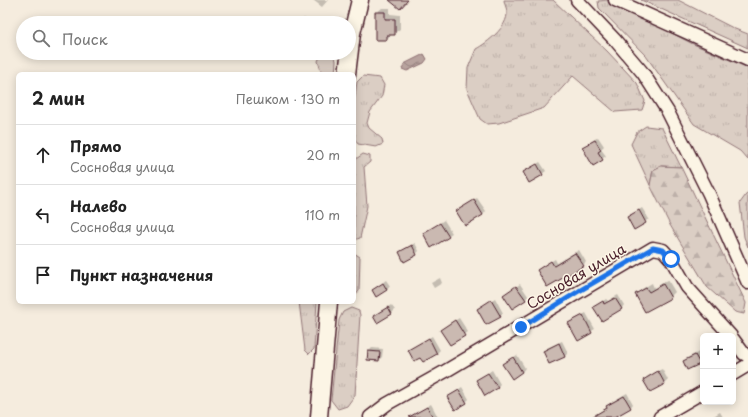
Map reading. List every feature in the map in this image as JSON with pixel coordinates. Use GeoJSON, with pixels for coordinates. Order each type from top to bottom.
{"type":"FeatureCollection","features":[{"type":"Feature","properties":{"kind":"main road"},"geometry":{"type":"LineString","coordinates":[[356,16],[360,0]]}},
{"type":"Feature","properties":{"kind":"main road"},"geometry":{"type":"LineString","coordinates":[[347,72],[349,60]]}},
{"type":"Feature","properties":{"kind":"main road"},"geometry":{"type":"LineString","coordinates":[[319,417],[329,304]]}},
{"type":"Feature","properties":{"kind":"street"},"geometry":{"type":"LineString","coordinates":[[577,0],[615,40],[643,73],[668,112],[709,194],[748,283]]}},
{"type":"Feature","properties":{"kind":"street"},"geometry":{"type":"LineString","coordinates":[[615,0],[748,60]]}},
{"type":"Feature","properties":{"kind":"street","name":"Сосновая улица"},"geometry":{"type":"LineString","coordinates":[[370,417],[387,404],[444,372],[653,248],[663,250],[671,259],[686,287],[728,333]]}},
{"type":"Feature","properties":{"kind":"street"},"geometry":{"type":"LineString","coordinates":[[736,343],[744,354],[748,356]]}},
{"type":"Feature","properties":{"kind":"street"},"geometry":{"type":"LineString","coordinates":[[736,372],[748,365]]}},
{"type":"Feature","properties":{"kind":"street"},"geometry":{"type":"LineString","coordinates":[[660,417],[700,394]]}},
{"type":"Feature","properties":{"kind":"green space"},"geometry":{"type":"Polygon","coordinates":[[[504,0],[553,0],[607,51],[637,83],[645,101],[642,110],[615,112],[573,76],[544,108],[499,123],[487,124],[480,119],[467,89],[468,68],[476,49],[491,39],[501,29],[507,12],[504,0]]]}},
{"type":"Feature","properties":{"kind":"green space"},"geometry":{"type":"Polygon","coordinates":[[[608,0],[691,43],[748,68],[748,160],[740,151],[694,124],[646,56],[599,8],[598,1],[608,0]]]}},
{"type":"Feature","properties":{"kind":"green space"},"geometry":{"type":"Polygon","coordinates":[[[641,0],[678,0],[748,34],[748,48],[641,0]]]}},
{"type":"Feature","properties":{"kind":"green space"},"geometry":{"type":"Polygon","coordinates":[[[336,60],[335,72],[321,72],[318,61],[336,60]]]}},
{"type":"Feature","properties":{"kind":"green space"},"geometry":{"type":"Polygon","coordinates":[[[363,76],[380,78],[384,85],[382,96],[370,112],[367,123],[369,128],[382,139],[383,144],[376,147],[358,144],[356,141],[357,82],[363,76]]]}},
{"type":"Feature","properties":{"kind":"green space"},"geometry":{"type":"Polygon","coordinates":[[[646,126],[662,128],[681,167],[661,166],[653,170],[650,185],[631,144],[637,132],[646,126]]]}},
{"type":"Feature","properties":{"kind":"green space"},"geometry":{"type":"Polygon","coordinates":[[[363,154],[370,156],[370,162],[364,167],[367,206],[360,238],[356,239],[356,159],[363,154]]]}},
{"type":"Feature","properties":{"kind":"green space"},"geometry":{"type":"Polygon","coordinates":[[[661,166],[681,167],[746,303],[744,314],[735,312],[707,287],[670,225],[650,185],[653,170],[661,166]]]}},
{"type":"Feature","properties":{"kind":"green space"},"geometry":{"type":"Polygon","coordinates":[[[748,192],[748,247],[744,237],[740,203],[748,192]]]}},
{"type":"Feature","properties":{"kind":"green space"},"geometry":{"type":"Polygon","coordinates":[[[356,254],[360,257],[359,291],[356,295],[356,254]]]}},
{"type":"Feature","properties":{"kind":"green space"},"geometry":{"type":"Polygon","coordinates":[[[299,304],[317,304],[314,349],[309,354],[305,350],[299,304]]]}},
{"type":"Feature","properties":{"kind":"green space"},"geometry":{"type":"Polygon","coordinates":[[[351,308],[359,311],[360,315],[355,395],[347,406],[338,409],[331,400],[339,320],[343,312],[351,308]]]}},
{"type":"Feature","properties":{"kind":"water"},"geometry":{"type":"Polygon","coordinates":[[[424,54],[427,59],[424,63],[407,71],[402,69],[404,64],[424,54]]]}},
{"type":"Feature","properties":{"kind":"building"},"geometry":{"type":"Polygon","coordinates":[[[389,0],[408,0],[400,9],[389,0]]]}},
{"type":"Feature","properties":{"kind":"building"},"geometry":{"type":"Polygon","coordinates":[[[375,12],[385,12],[385,19],[395,19],[395,35],[387,35],[387,40],[375,40],[375,12]]]}},
{"type":"Feature","properties":{"kind":"building"},"geometry":{"type":"Polygon","coordinates":[[[595,140],[601,150],[598,152],[603,160],[593,166],[582,147],[595,140]]]}},
{"type":"Feature","properties":{"kind":"building"},"geometry":{"type":"Polygon","coordinates":[[[537,164],[543,175],[529,183],[523,172],[537,164]]]}},
{"type":"Feature","properties":{"kind":"building"},"geometry":{"type":"Polygon","coordinates":[[[474,200],[483,215],[465,226],[456,211],[474,200]]]}},
{"type":"Feature","properties":{"kind":"building"},"geometry":{"type":"Polygon","coordinates":[[[639,210],[646,223],[634,230],[627,217],[639,210]]]}},
{"type":"Feature","properties":{"kind":"building"},"geometry":{"type":"Polygon","coordinates":[[[440,223],[449,237],[431,248],[423,233],[440,223]]]}},
{"type":"Feature","properties":{"kind":"building"},"geometry":{"type":"Polygon","coordinates":[[[412,245],[417,255],[404,262],[399,252],[412,245]]]}},
{"type":"Feature","properties":{"kind":"building"},"geometry":{"type":"Polygon","coordinates":[[[575,253],[584,266],[547,287],[537,270],[551,261],[554,266],[575,253]]]}},
{"type":"Feature","properties":{"kind":"building"},"geometry":{"type":"Polygon","coordinates":[[[383,283],[387,290],[376,297],[372,290],[383,283]]]}},
{"type":"Feature","properties":{"kind":"building"},"geometry":{"type":"Polygon","coordinates":[[[663,284],[671,298],[645,312],[635,294],[646,288],[649,292],[663,284]]]}},
{"type":"Feature","properties":{"kind":"building"},"geometry":{"type":"Polygon","coordinates":[[[516,286],[526,300],[512,309],[503,295],[516,286]]]}},
{"type":"Feature","properties":{"kind":"building"},"geometry":{"type":"Polygon","coordinates":[[[615,298],[622,309],[602,321],[593,307],[603,301],[604,304],[615,298]]]}},
{"type":"Feature","properties":{"kind":"building"},"geometry":{"type":"Polygon","coordinates":[[[491,300],[501,317],[486,325],[477,309],[491,300]]]}},
{"type":"Feature","properties":{"kind":"building"},"geometry":{"type":"Polygon","coordinates":[[[388,307],[392,314],[377,323],[373,316],[388,307]]]}},
{"type":"Feature","properties":{"kind":"building"},"geometry":{"type":"Polygon","coordinates":[[[583,315],[592,333],[578,341],[568,323],[583,315]]]}},
{"type":"Feature","properties":{"kind":"building"},"geometry":{"type":"Polygon","coordinates":[[[455,320],[465,336],[450,345],[440,330],[455,320]]]}},
{"type":"Feature","properties":{"kind":"building"},"geometry":{"type":"Polygon","coordinates":[[[429,338],[437,354],[423,362],[420,358],[414,361],[408,350],[429,338]]]}},
{"type":"Feature","properties":{"kind":"building"},"geometry":{"type":"Polygon","coordinates":[[[559,343],[565,357],[549,364],[543,351],[559,343]]]}},
{"type":"Feature","properties":{"kind":"building"},"geometry":{"type":"Polygon","coordinates":[[[368,351],[380,352],[379,361],[367,360],[368,351]]]}},
{"type":"Feature","properties":{"kind":"building"},"geometry":{"type":"Polygon","coordinates":[[[695,355],[700,364],[687,370],[683,361],[695,355]]]}},
{"type":"Feature","properties":{"kind":"building"},"geometry":{"type":"Polygon","coordinates":[[[513,357],[522,372],[512,379],[502,364],[513,357]]]}},
{"type":"Feature","properties":{"kind":"building"},"geometry":{"type":"Polygon","coordinates":[[[658,371],[665,384],[650,392],[643,380],[658,371]]]}},
{"type":"Feature","properties":{"kind":"building"},"geometry":{"type":"Polygon","coordinates":[[[488,373],[498,388],[485,396],[476,380],[488,373]]]}},
{"type":"Feature","properties":{"kind":"building"},"geometry":{"type":"Polygon","coordinates":[[[459,390],[467,403],[455,410],[447,397],[459,390]]]}},
{"type":"Feature","properties":{"kind":"building"},"geometry":{"type":"Polygon","coordinates":[[[624,396],[631,408],[615,417],[592,417],[607,408],[606,406],[624,396]]]}},
{"type":"Feature","properties":{"kind":"building"},"geometry":{"type":"Polygon","coordinates":[[[427,407],[433,417],[409,417],[427,407]]]}},
{"type":"Feature","properties":{"kind":"route"},"geometry":{"type":"LineString","coordinates":[[521,327],[653,248],[663,250],[671,259]]}}]}
